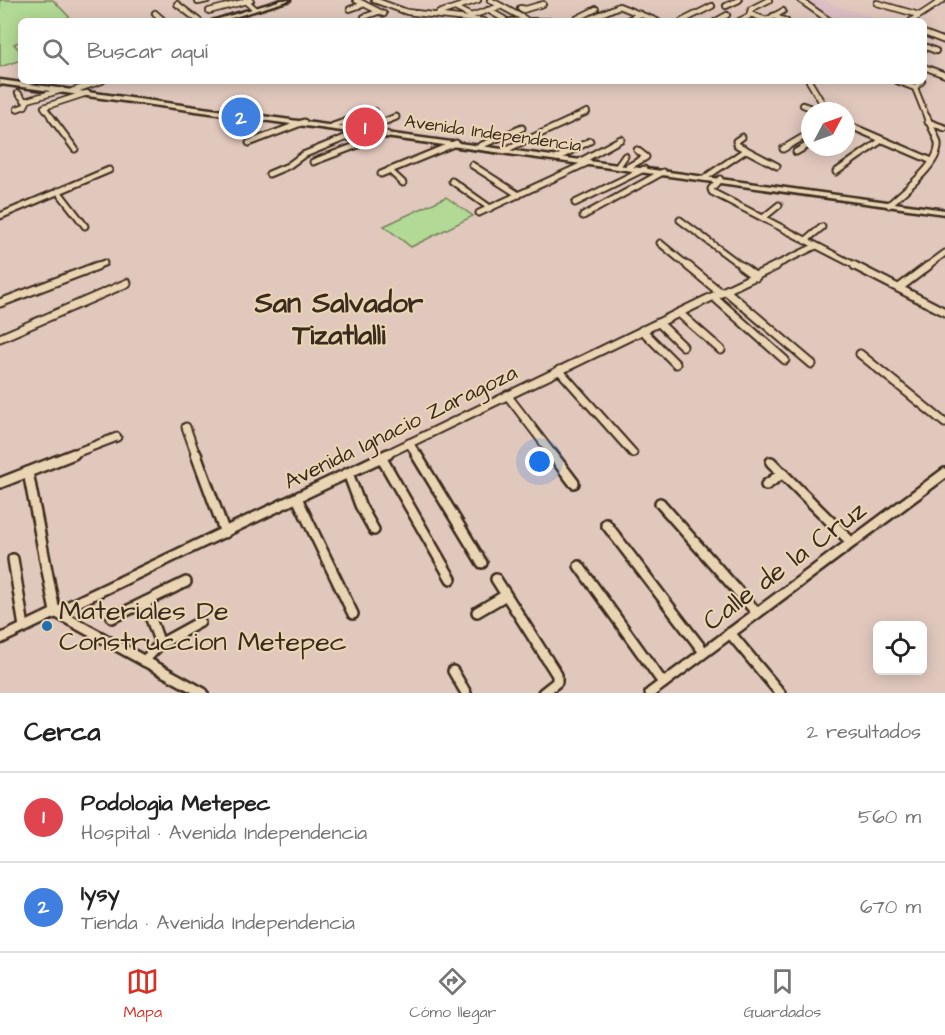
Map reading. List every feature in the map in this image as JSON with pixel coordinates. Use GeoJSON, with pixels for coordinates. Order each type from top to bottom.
{"type":"FeatureCollection","features":[{"type":"Feature","properties":{"kind":"street"},"geometry":{"type":"LineString","coordinates":[[201,0],[198,2],[207,0]]}},
{"type":"Feature","properties":{"kind":"street"},"geometry":{"type":"LineString","coordinates":[[242,1],[208,11],[251,0]]}},
{"type":"Feature","properties":{"kind":"street"},"geometry":{"type":"LineString","coordinates":[[225,18],[279,0]]}},
{"type":"Feature","properties":{"kind":"street"},"geometry":{"type":"LineString","coordinates":[[219,18],[287,0]]}},
{"type":"Feature","properties":{"kind":"street"},"geometry":{"type":"LineString","coordinates":[[356,0],[384,14]]}},
{"type":"Feature","properties":{"kind":"street"},"geometry":{"type":"LineString","coordinates":[[374,0],[407,12],[456,18]]}},
{"type":"Feature","properties":{"kind":"street"},"geometry":{"type":"LineString","coordinates":[[439,13],[478,0]]}},
{"type":"Feature","properties":{"kind":"street"},"geometry":{"type":"LineString","coordinates":[[490,0],[523,18]]}},
{"type":"Feature","properties":{"kind":"street"},"geometry":{"type":"LineString","coordinates":[[726,6],[739,0]]}},
{"type":"Feature","properties":{"kind":"street"},"geometry":{"type":"LineString","coordinates":[[744,18],[749,15],[751,9],[769,0]]}},
{"type":"Feature","properties":{"kind":"street"},"geometry":{"type":"LineString","coordinates":[[800,0],[826,18]]}},
{"type":"Feature","properties":{"kind":"street"},"geometry":{"type":"LineString","coordinates":[[915,18],[943,0]]}},
{"type":"Feature","properties":{"kind":"street"},"geometry":{"type":"LineString","coordinates":[[242,1],[252,9]]}},
{"type":"Feature","properties":{"kind":"street"},"geometry":{"type":"LineString","coordinates":[[519,2],[523,9]]}},
{"type":"Feature","properties":{"kind":"street"},"geometry":{"type":"LineString","coordinates":[[877,3],[919,15]]}},
{"type":"Feature","properties":{"kind":"street"},"geometry":{"type":"LineString","coordinates":[[177,4],[195,18]]}},
{"type":"Feature","properties":{"kind":"street"},"geometry":{"type":"LineString","coordinates":[[350,9],[364,4]]}},
{"type":"Feature","properties":{"kind":"street"},"geometry":{"type":"LineString","coordinates":[[370,7],[381,4]]}},
{"type":"Feature","properties":{"kind":"street"},"geometry":{"type":"LineString","coordinates":[[513,12],[543,4]]}},
{"type":"Feature","properties":{"kind":"street"},"geometry":{"type":"LineString","coordinates":[[455,8],[471,16],[501,6]]}},
{"type":"Feature","properties":{"kind":"street"},"geometry":{"type":"LineString","coordinates":[[591,18],[617,6],[650,18]]}},
{"type":"Feature","properties":{"kind":"street"},"geometry":{"type":"LineString","coordinates":[[688,18],[712,6]]}},
{"type":"Feature","properties":{"kind":"street"},"geometry":{"type":"LineString","coordinates":[[577,18],[596,9]]}},
{"type":"Feature","properties":{"kind":"street"},"geometry":{"type":"LineString","coordinates":[[488,10],[502,18]]}},
{"type":"Feature","properties":{"kind":"street"},"geometry":{"type":"LineString","coordinates":[[770,18],[783,11]]}},
{"type":"Feature","properties":{"kind":"street"},"geometry":{"type":"LineString","coordinates":[[364,17],[378,12]]}},
{"type":"Feature","properties":{"kind":"street"},"geometry":{"type":"LineString","coordinates":[[155,13],[161,18]]}},
{"type":"Feature","properties":{"kind":"street"},"geometry":{"type":"LineString","coordinates":[[631,18],[640,14]]}},
{"type":"Feature","properties":{"kind":"street"},"geometry":{"type":"LineString","coordinates":[[722,18],[727,15]]}},
{"type":"Feature","properties":{"kind":"street"},"geometry":{"type":"LineString","coordinates":[[749,15],[757,18]]}},
{"type":"Feature","properties":{"kind":"street"},"geometry":{"type":"LineString","coordinates":[[773,16],[778,18]]}},
{"type":"Feature","properties":{"kind":"street"},"geometry":{"type":"LineString","coordinates":[[927,35],[945,41]]}},
{"type":"Feature","properties":{"kind":"street"},"geometry":{"type":"LineString","coordinates":[[927,47],[936,51]]}},
{"type":"Feature","properties":{"kind":"street"},"geometry":{"type":"LineString","coordinates":[[927,68],[945,75]]}},
{"type":"Feature","properties":{"kind":"street"},"geometry":{"type":"LineString","coordinates":[[927,78],[945,68]]}},
{"type":"Feature","properties":{"kind":"street"},"geometry":{"type":"LineString","coordinates":[[2,83],[18,78]]}},
{"type":"Feature","properties":{"kind":"street","name":"Avenida Independencia"},"geometry":{"type":"LineString","coordinates":[[2,83],[480,146],[945,212]]}},
{"type":"Feature","properties":{"kind":"street"},"geometry":{"type":"LineString","coordinates":[[72,91],[93,84]]}},
{"type":"Feature","properties":{"kind":"street"},"geometry":{"type":"LineString","coordinates":[[811,84],[822,102]]}},
{"type":"Feature","properties":{"kind":"street"},"geometry":{"type":"LineString","coordinates":[[889,205],[932,161],[938,146],[915,88],[905,84]]}},
{"type":"Feature","properties":{"kind":"street"},"geometry":{"type":"LineString","coordinates":[[915,88],[919,84]]}},
{"type":"Feature","properties":{"kind":"street"},"geometry":{"type":"LineString","coordinates":[[17,109],[25,106],[26,102],[62,90]]}},
{"type":"Feature","properties":{"kind":"street"},"geometry":{"type":"LineString","coordinates":[[18,93],[26,102]]}},
{"type":"Feature","properties":{"kind":"street"},"geometry":{"type":"LineString","coordinates":[[75,149],[44,107],[87,93]]}},
{"type":"Feature","properties":{"kind":"street"},"geometry":{"type":"LineString","coordinates":[[333,126],[375,111]]}},
{"type":"Feature","properties":{"kind":"street"},"geometry":{"type":"LineString","coordinates":[[505,150],[587,112]]}},
{"type":"Feature","properties":{"kind":"street"},"geometry":{"type":"LineString","coordinates":[[238,129],[249,124],[256,116]]}},
{"type":"Feature","properties":{"kind":"street"},"geometry":{"type":"LineString","coordinates":[[269,174],[288,166],[303,155],[396,117]]}},
{"type":"Feature","properties":{"kind":"street"},"geometry":{"type":"LineString","coordinates":[[927,121],[945,128]]}},
{"type":"Feature","properties":{"kind":"street"},"geometry":{"type":"LineString","coordinates":[[249,143],[304,123]]}},
{"type":"Feature","properties":{"kind":"street"},"geometry":{"type":"LineString","coordinates":[[480,146],[522,128]]}},
{"type":"Feature","properties":{"kind":"street"},"geometry":{"type":"LineString","coordinates":[[855,128],[932,161]]}},
{"type":"Feature","properties":{"kind":"street"},"geometry":{"type":"LineString","coordinates":[[313,162],[387,134]]}},
{"type":"Feature","properties":{"kind":"street"},"geometry":{"type":"LineString","coordinates":[[742,136],[736,142],[746,150],[777,166]]}},
{"type":"Feature","properties":{"kind":"street"},"geometry":{"type":"LineString","coordinates":[[783,149],[801,138]]}},
{"type":"Feature","properties":{"kind":"street"},"geometry":{"type":"LineString","coordinates":[[581,161],[621,139]]}},
{"type":"Feature","properties":{"kind":"street"},"geometry":{"type":"LineString","coordinates":[[836,172],[882,140]]}},
{"type":"Feature","properties":{"kind":"street"},"geometry":{"type":"LineString","coordinates":[[557,158],[590,141]]}},
{"type":"Feature","properties":{"kind":"street"},"geometry":{"type":"LineString","coordinates":[[381,174],[456,143]]}},
{"type":"Feature","properties":{"kind":"street"},"geometry":{"type":"LineString","coordinates":[[796,152],[801,149]]}},
{"type":"Feature","properties":{"kind":"street"},"geometry":{"type":"LineString","coordinates":[[628,167],[646,157],[636,150]]}},
{"type":"Feature","properties":{"kind":"street"},"geometry":{"type":"LineString","coordinates":[[706,177],[746,150]]}},
{"type":"Feature","properties":{"kind":"street"},"geometry":{"type":"LineString","coordinates":[[618,166],[625,156]]}},
{"type":"Feature","properties":{"kind":"street"},"geometry":{"type":"LineString","coordinates":[[479,213],[589,162]]}},
{"type":"Feature","properties":{"kind":"street"},"geometry":{"type":"LineString","coordinates":[[472,165],[519,195]]}},
{"type":"Feature","properties":{"kind":"street"},"geometry":{"type":"LineString","coordinates":[[575,203],[644,169]]}},
{"type":"Feature","properties":{"kind":"street"},"geometry":{"type":"LineString","coordinates":[[0,216],[109,170]]}},
{"type":"Feature","properties":{"kind":"street"},"geometry":{"type":"LineString","coordinates":[[389,170],[403,183]]}},
{"type":"Feature","properties":{"kind":"street"},"geometry":{"type":"LineString","coordinates":[[583,216],[663,172]]}},
{"type":"Feature","properties":{"kind":"street"},"geometry":{"type":"LineString","coordinates":[[720,179],[711,190],[945,312]]}},
{"type":"Feature","properties":{"kind":"street"},"geometry":{"type":"LineString","coordinates":[[452,181],[490,208]]}},
{"type":"Feature","properties":{"kind":"street"},"geometry":{"type":"LineString","coordinates":[[58,191],[85,226]]}},
{"type":"Feature","properties":{"kind":"street"},"geometry":{"type":"LineString","coordinates":[[763,218],[779,205]]}},
{"type":"Feature","properties":{"kind":"street"},"geometry":{"type":"LineString","coordinates":[[680,220],[756,277]]}},
{"type":"Feature","properties":{"kind":"street"},"geometry":{"type":"LineString","coordinates":[[805,240],[822,226]]}},
{"type":"Feature","properties":{"kind":"street"},"geometry":{"type":"LineString","coordinates":[[660,243],[699,274],[785,360]]}},
{"type":"Feature","properties":{"kind":"street","name":"Avenida Ignacio Zaragoza"},"geometry":{"type":"LineString","coordinates":[[0,639],[225,533],[816,246]]}},
{"type":"Feature","properties":{"kind":"street"},"geometry":{"type":"LineString","coordinates":[[899,288],[945,253]]}},
{"type":"Feature","properties":{"kind":"street"},"geometry":{"type":"LineString","coordinates":[[0,303],[104,263]]}},
{"type":"Feature","properties":{"kind":"street"},"geometry":{"type":"LineString","coordinates":[[0,336],[123,287],[127,283],[64,310]]}},
{"type":"Feature","properties":{"kind":"street"},"geometry":{"type":"LineString","coordinates":[[720,294],[812,364]]}},
{"type":"Feature","properties":{"kind":"street"},"geometry":{"type":"LineString","coordinates":[[679,313],[721,350]]}},
{"type":"Feature","properties":{"kind":"street"},"geometry":{"type":"LineString","coordinates":[[658,323],[683,346]]}},
{"type":"Feature","properties":{"kind":"street"},"geometry":{"type":"LineString","coordinates":[[642,330],[676,364]]}},
{"type":"Feature","properties":{"kind":"street"},"geometry":{"type":"LineString","coordinates":[[860,354],[945,423]]}},
{"type":"Feature","properties":{"kind":"street"},"geometry":{"type":"LineString","coordinates":[[559,370],[633,453]]}},
{"type":"Feature","properties":{"kind":"street"},"geometry":{"type":"LineString","coordinates":[[507,395],[574,483]]}},
{"type":"Feature","properties":{"kind":"street"},"geometry":{"type":"LineString","coordinates":[[186,428],[225,533]]}},
{"type":"Feature","properties":{"kind":"street"},"geometry":{"type":"LineString","coordinates":[[0,483],[117,437]]}},
{"type":"Feature","properties":{"kind":"street"},"geometry":{"type":"LineString","coordinates":[[409,443],[482,563]]}},
{"type":"Feature","properties":{"kind":"street"},"geometry":{"type":"LineString","coordinates":[[381,457],[451,579]]}},
{"type":"Feature","properties":{"kind":"street"},"geometry":{"type":"LineString","coordinates":[[771,462],[851,542]]}},
{"type":"Feature","properties":{"kind":"street"},"geometry":{"type":"LineString","coordinates":[[28,472],[55,612],[203,693]]}},
{"type":"Feature","properties":{"kind":"street"},"geometry":{"type":"LineString","coordinates":[[348,473],[356,495],[374,530]]}},
{"type":"Feature","properties":{"kind":"street"},"geometry":{"type":"LineString","coordinates":[[766,484],[783,473]]}},
{"type":"Feature","properties":{"kind":"street","name":"Calle de la Cruz"},"geometry":{"type":"LineString","coordinates":[[650,693],[945,473]]}},
{"type":"Feature","properties":{"kind":"street"},"geometry":{"type":"LineString","coordinates":[[297,498],[353,614]]}},
{"type":"Feature","properties":{"kind":"street"},"geometry":{"type":"LineString","coordinates":[[660,503],[757,613]]}},
{"type":"Feature","properties":{"kind":"street"},"geometry":{"type":"LineString","coordinates":[[606,524],[704,652]]}},
{"type":"Feature","properties":{"kind":"street"},"geometry":{"type":"LineString","coordinates":[[14,559],[24,627]]}},
{"type":"Feature","properties":{"kind":"street"},"geometry":{"type":"LineString","coordinates":[[579,566],[663,683]]}},
{"type":"Feature","properties":{"kind":"street"},"geometry":{"type":"LineString","coordinates":[[495,579],[557,675],[557,682],[545,692]]}},
{"type":"Feature","properties":{"kind":"street"},"geometry":{"type":"LineString","coordinates":[[112,618],[186,582]]}},
{"type":"Feature","properties":{"kind":"street"},"geometry":{"type":"LineString","coordinates":[[477,612],[506,595]]}},
{"type":"Feature","properties":{"kind":"street"},"geometry":{"type":"LineString","coordinates":[[145,602],[160,644]]}},
{"type":"Feature","properties":{"kind":"street"},"geometry":{"type":"LineString","coordinates":[[144,661],[160,644],[200,622]]}},
{"type":"Feature","properties":{"kind":"street"},"geometry":{"type":"LineString","coordinates":[[730,633],[780,693]]}},
{"type":"Feature","properties":{"kind":"street"},"geometry":{"type":"LineString","coordinates":[[453,671],[465,693]]}},
{"type":"Feature","properties":{"kind":"shaded area"},"geometry":{"type":"Polygon","coordinates":[[[803,0],[821,0],[873,18],[830,18],[803,0]]]}},
{"type":"Feature","properties":{"kind":"green space"},"geometry":{"type":"Polygon","coordinates":[[[0,0],[53,0],[70,18],[18,18],[18,42],[14,44],[18,49],[18,61],[0,67],[0,0]]]}},
{"type":"Feature","properties":{"kind":"green space"},"geometry":{"type":"Polygon","coordinates":[[[446,197],[473,216],[411,247],[384,226],[446,197]]]}},
{"type":"Feature","properties":{"kind":"place","name":"Iysy"},"geometry":{"type":"Point","coordinates":[241,117]}},
{"type":"Feature","properties":{"kind":"place","name":"Podologia Metepec"},"geometry":{"type":"Point","coordinates":[365,127]}},
{"type":"Feature","properties":{"kind":"place","name":"Materiales De Construccion Metepec"},"geometry":{"type":"Point","coordinates":[47,626]}},
{"type":"Feature","properties":{"kind":"district","name":"San Salvador Tizatlalli"},"geometry":{"type":"Point","coordinates":[339,318]}}]}
